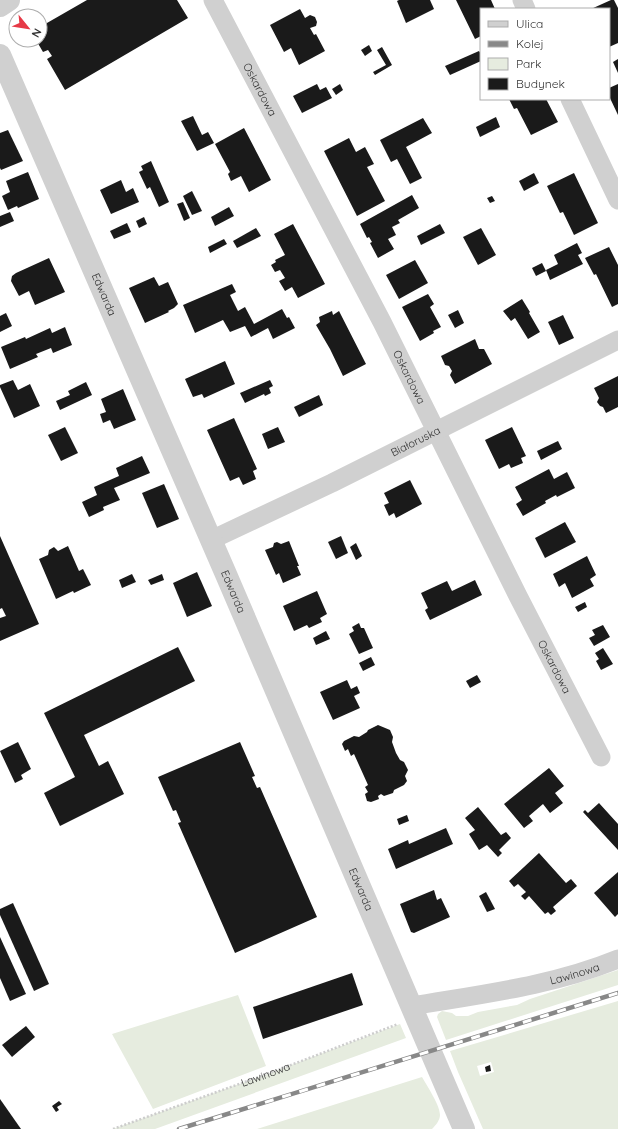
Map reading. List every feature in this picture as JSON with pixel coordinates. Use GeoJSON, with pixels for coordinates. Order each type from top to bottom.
{"type":"FeatureCollection","features":[{"type":"Feature","properties":{"kind":"street"},"geometry":{"type":"LineString","coordinates":[[0,6],[9,0]]}},
{"type":"Feature","properties":{"kind":"street","name":"Oskardowa"},"geometry":{"type":"LineString","coordinates":[[213,0],[382,322],[600,757]]}},
{"type":"Feature","properties":{"kind":"street","name":"Edwarda"},"geometry":{"type":"LineString","coordinates":[[0,56],[211,540],[464,1129]]}},
{"type":"Feature","properties":{"kind":"street"},"geometry":{"type":"LineString","coordinates":[[570,100],[618,200]]}},
{"type":"Feature","properties":{"kind":"street","name":"Białoruska"},"geometry":{"type":"LineString","coordinates":[[211,540],[332,483],[618,340]]}},
{"type":"Feature","properties":{"kind":"street","name":"Lawinowa"},"geometry":{"type":"LineString","coordinates":[[414,1011],[572,975],[618,959]]}},
{"type":"Feature","properties":{"kind":"path","name":"Lawinowa"},"geometry":{"type":"LineString","coordinates":[[113,1129],[270,1073],[414,1011]]}},
{"type":"Feature","properties":{"kind":"green space"},"geometry":{"type":"Polygon","coordinates":[[[618,970],[618,985],[446,1040],[437,1017],[442,1011],[452,1013],[456,1016],[468,1016],[478,1012],[517,1005],[530,999],[618,970]]]}},
{"type":"Feature","properties":{"kind":"green space"},"geometry":{"type":"Polygon","coordinates":[[[238,995],[266,1066],[153,1109],[112,1034],[238,995]]]}},
{"type":"Feature","properties":{"kind":"green space"},"geometry":{"type":"Polygon","coordinates":[[[618,1001],[618,1129],[483,1129],[450,1051],[618,1001]],[[491,1062],[477,1066],[480,1076],[494,1072],[491,1062]]]}},
{"type":"Feature","properties":{"kind":"green space"},"geometry":{"type":"Polygon","coordinates":[[[400,1024],[406,1038],[155,1129],[113,1129],[270,1073],[400,1024]]]}},
{"type":"Feature","properties":{"kind":"green space"},"geometry":{"type":"Polygon","coordinates":[[[422,1077],[436,1101],[440,1115],[432,1129],[257,1129],[422,1077]]]}},
{"type":"Feature","properties":{"kind":"building"},"geometry":{"type":"Polygon","coordinates":[[[87,0],[177,0],[188,18],[65,90],[47,59],[52,56],[48,50],[43,52],[41,48],[48,48],[48,22],[87,0]]]}},
{"type":"Feature","properties":{"kind":"building"},"geometry":{"type":"Polygon","coordinates":[[[430,0],[434,9],[406,23],[397,1],[430,0]]]}},
{"type":"Feature","properties":{"kind":"building"},"geometry":{"type":"Polygon","coordinates":[[[456,0],[491,0],[495,8],[480,8],[480,36],[475,39],[456,0]]]}},
{"type":"Feature","properties":{"kind":"building"},"geometry":{"type":"Polygon","coordinates":[[[614,0],[618,8],[618,43],[610,47],[610,8],[593,8],[614,0]]]}},
{"type":"Feature","properties":{"kind":"building"},"geometry":{"type":"Polygon","coordinates":[[[300,9],[305,18],[310,15],[315,17],[317,22],[316,26],[310,28],[314,35],[316,34],[325,51],[299,65],[291,48],[284,52],[270,25],[300,9]]]}},
{"type":"Feature","properties":{"kind":"building"},"geometry":{"type":"Polygon","coordinates":[[[369,45],[372,51],[365,56],[361,50],[369,45]]]}},
{"type":"Feature","properties":{"kind":"building"},"geometry":{"type":"Polygon","coordinates":[[[382,47],[392,65],[375,75],[373,72],[386,65],[377,50],[382,47]]]}},
{"type":"Feature","properties":{"kind":"building"},"geometry":{"type":"Polygon","coordinates":[[[479,51],[480,52],[480,61],[450,75],[445,66],[479,51]]]}},
{"type":"Feature","properties":{"kind":"building"},"geometry":{"type":"Polygon","coordinates":[[[618,59],[618,73],[613,62],[618,59]]]}},
{"type":"Feature","properties":{"kind":"building"},"geometry":{"type":"Polygon","coordinates":[[[317,84],[320,90],[326,87],[332,98],[302,113],[293,96],[317,84]]]}},
{"type":"Feature","properties":{"kind":"building"},"geometry":{"type":"Polygon","coordinates":[[[340,84],[343,90],[336,95],[332,89],[340,84]]]}},
{"type":"Feature","properties":{"kind":"building"},"geometry":{"type":"Polygon","coordinates":[[[618,84],[618,115],[610,98],[610,88],[618,84]]]}},
{"type":"Feature","properties":{"kind":"building"},"geometry":{"type":"Polygon","coordinates":[[[510,100],[547,100],[558,122],[531,135],[517,108],[514,109],[510,100]]]}},
{"type":"Feature","properties":{"kind":"building"},"geometry":{"type":"Polygon","coordinates":[[[193,116],[202,135],[208,132],[214,143],[197,151],[181,121],[193,116]]]}},
{"type":"Feature","properties":{"kind":"building"},"geometry":{"type":"Polygon","coordinates":[[[496,117],[500,127],[480,137],[476,127],[496,117]]]}},
{"type":"Feature","properties":{"kind":"building"},"geometry":{"type":"Polygon","coordinates":[[[423,118],[432,133],[406,147],[422,178],[410,184],[397,159],[391,162],[380,140],[423,118]]]}},
{"type":"Feature","properties":{"kind":"building"},"geometry":{"type":"Polygon","coordinates":[[[244,128],[271,180],[249,192],[241,176],[231,181],[228,174],[230,172],[215,144],[244,128]]]}},
{"type":"Feature","properties":{"kind":"building"},"geometry":{"type":"Polygon","coordinates":[[[8,130],[23,161],[1,170],[0,133],[8,130]]]}},
{"type":"Feature","properties":{"kind":"building"},"geometry":{"type":"Polygon","coordinates":[[[349,138],[356,152],[365,147],[374,164],[367,167],[385,201],[357,216],[324,151],[349,138]]]}},
{"type":"Feature","properties":{"kind":"building"},"geometry":{"type":"Polygon","coordinates":[[[151,161],[169,202],[159,207],[150,187],[147,189],[139,172],[143,170],[141,166],[151,161]]]}},
{"type":"Feature","properties":{"kind":"building"},"geometry":{"type":"Polygon","coordinates":[[[28,172],[39,199],[18,208],[17,206],[8,210],[2,196],[10,192],[6,181],[28,172]]]}},
{"type":"Feature","properties":{"kind":"building"},"geometry":{"type":"Polygon","coordinates":[[[534,173],[539,183],[524,191],[519,181],[534,173]]]}},
{"type":"Feature","properties":{"kind":"building"},"geometry":{"type":"Polygon","coordinates":[[[574,173],[598,223],[574,235],[563,212],[560,213],[547,186],[574,173]]]}},
{"type":"Feature","properties":{"kind":"building"},"geometry":{"type":"Polygon","coordinates":[[[121,180],[126,192],[133,188],[139,202],[111,214],[100,190],[121,180]]]}},
{"type":"Feature","properties":{"kind":"building"},"geometry":{"type":"Polygon","coordinates":[[[192,191],[202,211],[192,215],[183,196],[192,191]]]}},
{"type":"Feature","properties":{"kind":"building"},"geometry":{"type":"Polygon","coordinates":[[[412,195],[419,208],[398,220],[400,223],[392,227],[396,235],[388,239],[394,249],[378,258],[370,243],[372,242],[369,237],[367,238],[360,224],[412,195]]]}},
{"type":"Feature","properties":{"kind":"building"},"geometry":{"type":"Polygon","coordinates":[[[492,196],[495,201],[490,203],[487,198],[492,196]]]}},
{"type":"Feature","properties":{"kind":"building"},"geometry":{"type":"Polygon","coordinates":[[[183,202],[190,218],[184,221],[177,204],[183,202]]]}},
{"type":"Feature","properties":{"kind":"building"},"geometry":{"type":"Polygon","coordinates":[[[229,207],[234,216],[215,226],[211,217],[229,207]]]}},
{"type":"Feature","properties":{"kind":"building"},"geometry":{"type":"Polygon","coordinates":[[[10,212],[14,221],[0,227],[0,216],[10,212]]]}},
{"type":"Feature","properties":{"kind":"building"},"geometry":{"type":"Polygon","coordinates":[[[144,217],[147,224],[139,228],[136,221],[144,217]]]}},
{"type":"Feature","properties":{"kind":"building"},"geometry":{"type":"Polygon","coordinates":[[[127,223],[131,232],[114,239],[110,231],[127,223]]]}},
{"type":"Feature","properties":{"kind":"building"},"geometry":{"type":"Polygon","coordinates":[[[293,224],[325,284],[298,298],[292,287],[285,291],[279,281],[285,278],[280,270],[275,272],[271,265],[276,262],[275,260],[285,255],[274,234],[293,224]]]}},
{"type":"Feature","properties":{"kind":"building"},"geometry":{"type":"Polygon","coordinates":[[[440,224],[445,233],[421,245],[417,236],[440,224]]]}},
{"type":"Feature","properties":{"kind":"building"},"geometry":{"type":"Polygon","coordinates":[[[256,228],[261,236],[237,248],[233,241],[256,228]]]}},
{"type":"Feature","properties":{"kind":"building"},"geometry":{"type":"Polygon","coordinates":[[[481,228],[496,255],[478,265],[463,237],[481,228]]]}},
{"type":"Feature","properties":{"kind":"building"},"geometry":{"type":"Polygon","coordinates":[[[224,239],[227,244],[210,253],[208,247],[224,239]]]}},
{"type":"Feature","properties":{"kind":"building"},"geometry":{"type":"Polygon","coordinates":[[[577,243],[582,253],[578,255],[583,264],[550,280],[546,270],[558,264],[554,255],[577,243]]]}},
{"type":"Feature","properties":{"kind":"building"},"geometry":{"type":"Polygon","coordinates":[[[609,247],[618,265],[618,304],[612,307],[596,274],[594,275],[585,258],[609,247]]]}},
{"type":"Feature","properties":{"kind":"building"},"geometry":{"type":"Polygon","coordinates":[[[49,258],[65,292],[35,305],[29,291],[19,296],[11,281],[12,276],[49,258]]]}},
{"type":"Feature","properties":{"kind":"building"},"geometry":{"type":"Polygon","coordinates":[[[415,260],[428,283],[399,299],[386,275],[415,260]]]}},
{"type":"Feature","properties":{"kind":"building"},"geometry":{"type":"Polygon","coordinates":[[[542,263],[546,271],[536,276],[532,268],[542,263]]]}},
{"type":"Feature","properties":{"kind":"building"},"geometry":{"type":"Polygon","coordinates":[[[154,277],[159,286],[168,282],[178,304],[168,311],[169,312],[145,323],[129,288],[154,277]]]}},
{"type":"Feature","properties":{"kind":"building"},"geometry":{"type":"Polygon","coordinates":[[[232,284],[236,292],[230,295],[238,311],[245,307],[254,324],[282,309],[287,318],[289,317],[295,328],[273,339],[268,328],[251,337],[245,326],[230,332],[223,320],[195,333],[183,305],[232,284]]]}},
{"type":"Feature","properties":{"kind":"building"},"geometry":{"type":"Polygon","coordinates":[[[428,294],[434,304],[430,307],[441,327],[420,341],[402,307],[428,294]]]}},
{"type":"Feature","properties":{"kind":"building"},"geometry":{"type":"Polygon","coordinates":[[[522,299],[540,332],[528,339],[515,318],[511,321],[503,311],[522,299]]]}},
{"type":"Feature","properties":{"kind":"building"},"geometry":{"type":"Polygon","coordinates":[[[458,310],[464,323],[455,328],[448,315],[458,310]]]}},
{"type":"Feature","properties":{"kind":"building"},"geometry":{"type":"Polygon","coordinates":[[[332,311],[333,315],[339,311],[366,364],[343,376],[316,325],[320,322],[319,317],[332,311]]]}},
{"type":"Feature","properties":{"kind":"building"},"geometry":{"type":"Polygon","coordinates":[[[6,313],[12,326],[0,332],[0,316],[6,313]]]}},
{"type":"Feature","properties":{"kind":"building"},"geometry":{"type":"Polygon","coordinates":[[[563,315],[574,338],[559,345],[548,322],[563,315]]]}},
{"type":"Feature","properties":{"kind":"building"},"geometry":{"type":"Polygon","coordinates":[[[65,327],[72,345],[53,353],[51,348],[36,354],[38,357],[10,369],[1,347],[25,337],[26,339],[50,328],[52,333],[65,327]]]}},
{"type":"Feature","properties":{"kind":"building"},"geometry":{"type":"Polygon","coordinates":[[[475,339],[479,349],[484,349],[492,364],[455,384],[450,375],[452,371],[449,366],[445,365],[441,356],[475,339]]]}},
{"type":"Feature","properties":{"kind":"building"},"geometry":{"type":"Polygon","coordinates":[[[225,361],[235,384],[204,398],[202,394],[193,397],[185,379],[225,361]]]}},
{"type":"Feature","properties":{"kind":"building"},"geometry":{"type":"Polygon","coordinates":[[[618,376],[618,407],[606,413],[603,407],[597,402],[599,398],[594,388],[618,376]]]}},
{"type":"Feature","properties":{"kind":"building"},"geometry":{"type":"Polygon","coordinates":[[[13,380],[18,390],[30,384],[40,406],[14,418],[0,387],[0,385],[13,380]]]}},
{"type":"Feature","properties":{"kind":"building"},"geometry":{"type":"Polygon","coordinates":[[[270,380],[273,386],[269,388],[271,393],[265,396],[264,394],[245,403],[240,393],[270,380]]]}},
{"type":"Feature","properties":{"kind":"building"},"geometry":{"type":"Polygon","coordinates":[[[86,382],[92,395],[60,410],[56,401],[70,395],[68,391],[86,382]]]}},
{"type":"Feature","properties":{"kind":"building"},"geometry":{"type":"Polygon","coordinates":[[[123,389],[136,420],[114,429],[110,420],[103,423],[100,414],[106,412],[101,399],[123,389]]]}},
{"type":"Feature","properties":{"kind":"building"},"geometry":{"type":"Polygon","coordinates":[[[319,395],[323,405],[299,417],[294,407],[319,395]]]}},
{"type":"Feature","properties":{"kind":"building"},"geometry":{"type":"Polygon","coordinates":[[[234,418],[257,469],[253,471],[256,479],[243,485],[239,477],[230,481],[207,430],[234,418]]]}},
{"type":"Feature","properties":{"kind":"building"},"geometry":{"type":"Polygon","coordinates":[[[65,427],[78,453],[61,461],[48,435],[65,427]]]}},
{"type":"Feature","properties":{"kind":"building"},"geometry":{"type":"Polygon","coordinates":[[[278,427],[285,442],[268,449],[262,434],[278,427]]]}},
{"type":"Feature","properties":{"kind":"building"},"geometry":{"type":"Polygon","coordinates":[[[512,427],[526,456],[521,458],[523,463],[511,468],[509,464],[499,469],[485,440],[512,427]]]}},
{"type":"Feature","properties":{"kind":"building"},"geometry":{"type":"Polygon","coordinates":[[[558,441],[562,449],[541,460],[537,451],[558,441]]]}},
{"type":"Feature","properties":{"kind":"building"},"geometry":{"type":"Polygon","coordinates":[[[142,456],[150,473],[114,488],[120,500],[103,507],[104,510],[89,517],[82,502],[97,495],[94,487],[119,476],[116,468],[142,456]]]}},
{"type":"Feature","properties":{"kind":"building"},"geometry":{"type":"Polygon","coordinates":[[[549,469],[554,479],[567,472],[575,488],[557,497],[556,495],[545,501],[546,503],[523,516],[516,504],[522,500],[515,487],[549,469]]]}},
{"type":"Feature","properties":{"kind":"building"},"geometry":{"type":"Polygon","coordinates":[[[410,480],[422,504],[396,518],[394,513],[389,516],[384,505],[389,503],[384,493],[410,480]]]}},
{"type":"Feature","properties":{"kind":"building"},"geometry":{"type":"Polygon","coordinates":[[[164,484],[179,519],[157,528],[142,493],[164,484]]]}},
{"type":"Feature","properties":{"kind":"building"},"geometry":{"type":"Polygon","coordinates":[[[565,522],[576,542],[545,558],[535,538],[565,522]]]}},
{"type":"Feature","properties":{"kind":"building"},"geometry":{"type":"Polygon","coordinates":[[[0,536],[39,624],[0,641],[0,618],[6,616],[2,608],[0,609],[0,536]]]}},
{"type":"Feature","properties":{"kind":"building"},"geometry":{"type":"Polygon","coordinates":[[[341,536],[348,553],[336,559],[328,542],[341,536]]]}},
{"type":"Feature","properties":{"kind":"building"},"geometry":{"type":"Polygon","coordinates":[[[289,541],[301,575],[283,583],[279,573],[276,575],[265,550],[273,547],[274,543],[277,542],[281,544],[289,541]]]}},
{"type":"Feature","properties":{"kind":"building"},"geometry":{"type":"Polygon","coordinates":[[[356,543],[362,556],[356,560],[350,547],[356,543]]]}},
{"type":"Feature","properties":{"kind":"building"},"geometry":{"type":"Polygon","coordinates":[[[68,546],[79,571],[83,569],[91,585],[56,599],[39,559],[48,555],[49,550],[54,547],[58,551],[68,546]]]}},
{"type":"Feature","properties":{"kind":"building"},"geometry":{"type":"Polygon","coordinates":[[[587,556],[596,575],[590,579],[594,586],[572,598],[565,583],[559,587],[553,574],[587,556]]]}},
{"type":"Feature","properties":{"kind":"building"},"geometry":{"type":"Polygon","coordinates":[[[197,572],[212,606],[187,617],[173,583],[197,572]]]}},
{"type":"Feature","properties":{"kind":"building"},"geometry":{"type":"Polygon","coordinates":[[[132,574],[136,582],[122,588],[119,580],[132,574]]]}},
{"type":"Feature","properties":{"kind":"building"},"geometry":{"type":"Polygon","coordinates":[[[162,574],[164,580],[151,585],[148,580],[162,574]]]}},
{"type":"Feature","properties":{"kind":"building"},"geometry":{"type":"Polygon","coordinates":[[[475,580],[482,595],[430,620],[425,610],[428,608],[421,593],[447,581],[452,591],[475,580]]]}},
{"type":"Feature","properties":{"kind":"building"},"geometry":{"type":"Polygon","coordinates":[[[317,591],[327,614],[320,618],[322,622],[309,628],[307,625],[294,631],[283,606],[317,591]]]}},
{"type":"Feature","properties":{"kind":"building"},"geometry":{"type":"Polygon","coordinates":[[[585,602],[587,607],[578,612],[575,607],[585,602]]]}},
{"type":"Feature","properties":{"kind":"building"},"geometry":{"type":"Polygon","coordinates":[[[359,623],[361,628],[364,628],[373,648],[359,654],[349,634],[354,631],[352,627],[359,623]]]}},
{"type":"Feature","properties":{"kind":"building"},"geometry":{"type":"Polygon","coordinates":[[[603,625],[610,637],[594,646],[589,638],[595,635],[592,630],[603,625]]]}},
{"type":"Feature","properties":{"kind":"building"},"geometry":{"type":"Polygon","coordinates":[[[326,631],[330,639],[316,645],[313,638],[326,631]]]}},
{"type":"Feature","properties":{"kind":"building"},"geometry":{"type":"Polygon","coordinates":[[[178,647],[195,681],[84,735],[99,766],[108,761],[124,794],[60,826],[44,793],[75,777],[44,713],[178,647]]]}},
{"type":"Feature","properties":{"kind":"building"},"geometry":{"type":"Polygon","coordinates":[[[603,648],[613,664],[601,670],[596,661],[599,659],[595,653],[603,648]]]}},
{"type":"Feature","properties":{"kind":"building"},"geometry":{"type":"Polygon","coordinates":[[[371,657],[375,665],[363,671],[359,663],[371,657]]]}},
{"type":"Feature","properties":{"kind":"building"},"geometry":{"type":"Polygon","coordinates":[[[477,675],[481,682],[470,688],[466,681],[477,675]]]}},
{"type":"Feature","properties":{"kind":"building"},"geometry":{"type":"Polygon","coordinates":[[[347,680],[351,689],[357,686],[360,693],[354,696],[360,708],[333,720],[320,692],[347,680]]]}},
{"type":"Feature","properties":{"kind":"building"},"geometry":{"type":"Polygon","coordinates":[[[378,725],[390,730],[396,753],[400,760],[404,762],[408,770],[405,776],[407,781],[404,785],[394,790],[393,793],[384,796],[381,794],[378,796],[379,799],[371,802],[367,801],[365,794],[368,792],[365,787],[368,785],[354,754],[351,756],[348,749],[345,751],[342,744],[344,741],[354,736],[359,737],[378,725]]]}},
{"type":"Feature","properties":{"kind":"building"},"geometry":{"type":"Polygon","coordinates":[[[18,742],[31,769],[21,775],[23,779],[15,783],[0,751],[18,742]]]}},
{"type":"Feature","properties":{"kind":"building"},"geometry":{"type":"Polygon","coordinates":[[[240,742],[255,776],[252,777],[257,788],[260,787],[317,917],[235,953],[178,823],[181,822],[176,810],[173,811],[158,777],[240,742]]]}},
{"type":"Feature","properties":{"kind":"building"},"geometry":{"type":"Polygon","coordinates":[[[549,768],[564,786],[555,793],[563,803],[550,813],[543,804],[529,816],[533,821],[524,828],[504,804],[549,768]]]}},
{"type":"Feature","properties":{"kind":"building"},"geometry":{"type":"Polygon","coordinates":[[[599,803],[618,824],[618,850],[583,812],[585,810],[588,813],[599,803]]]}},
{"type":"Feature","properties":{"kind":"building"},"geometry":{"type":"Polygon","coordinates":[[[478,807],[501,835],[506,832],[511,838],[499,850],[502,853],[498,857],[487,845],[479,850],[469,834],[475,830],[465,818],[478,807]]]}},
{"type":"Feature","properties":{"kind":"building"},"geometry":{"type":"Polygon","coordinates":[[[407,815],[409,821],[399,825],[397,819],[407,815]]]}},
{"type":"Feature","properties":{"kind":"building"},"geometry":{"type":"Polygon","coordinates":[[[446,828],[453,844],[396,869],[388,849],[408,840],[409,844],[446,828]]]}},
{"type":"Feature","properties":{"kind":"building"},"geometry":{"type":"Polygon","coordinates":[[[539,853],[566,883],[571,879],[577,886],[553,907],[556,911],[551,915],[548,912],[545,914],[529,896],[525,900],[521,896],[526,892],[518,884],[514,887],[509,881],[539,853]]]}},
{"type":"Feature","properties":{"kind":"building"},"geometry":{"type":"Polygon","coordinates":[[[618,872],[618,914],[615,917],[594,893],[618,872]]]}},
{"type":"Feature","properties":{"kind":"building"},"geometry":{"type":"Polygon","coordinates":[[[434,890],[437,900],[441,898],[450,917],[414,933],[411,932],[400,904],[434,890]]]}},
{"type":"Feature","properties":{"kind":"building"},"geometry":{"type":"Polygon","coordinates":[[[486,892],[495,909],[487,912],[479,896],[486,892]]]}},
{"type":"Feature","properties":{"kind":"building"},"geometry":{"type":"Polygon","coordinates":[[[13,903],[49,984],[34,991],[0,915],[0,909],[13,903]]]}},
{"type":"Feature","properties":{"kind":"building"},"geometry":{"type":"Polygon","coordinates":[[[0,937],[26,994],[10,1001],[0,978],[0,937]]]}},
{"type":"Feature","properties":{"kind":"building"},"geometry":{"type":"Polygon","coordinates":[[[352,973],[363,1005],[263,1039],[253,1007],[352,973]]]}},
{"type":"Feature","properties":{"kind":"building"},"geometry":{"type":"Polygon","coordinates":[[[26,1026],[35,1037],[12,1057],[2,1045],[26,1026]]]}},
{"type":"Feature","properties":{"kind":"building"},"geometry":{"type":"Polygon","coordinates":[[[490,1065],[491,1071],[486,1072],[485,1067],[490,1065]]]}},
{"type":"Feature","properties":{"kind":"building"},"geometry":{"type":"Polygon","coordinates":[[[0,1099],[21,1129],[0,1129],[0,1099]]]}},
{"type":"Feature","properties":{"kind":"building"},"geometry":{"type":"Polygon","coordinates":[[[59,1101],[62,1104],[57,1107],[59,1110],[56,1112],[52,1106],[59,1101]]]}},
{"type":"Feature","properties":{"kind":"railway"},"geometry":{"type":"LineString","coordinates":[[179,1129],[618,993]]}}]}
